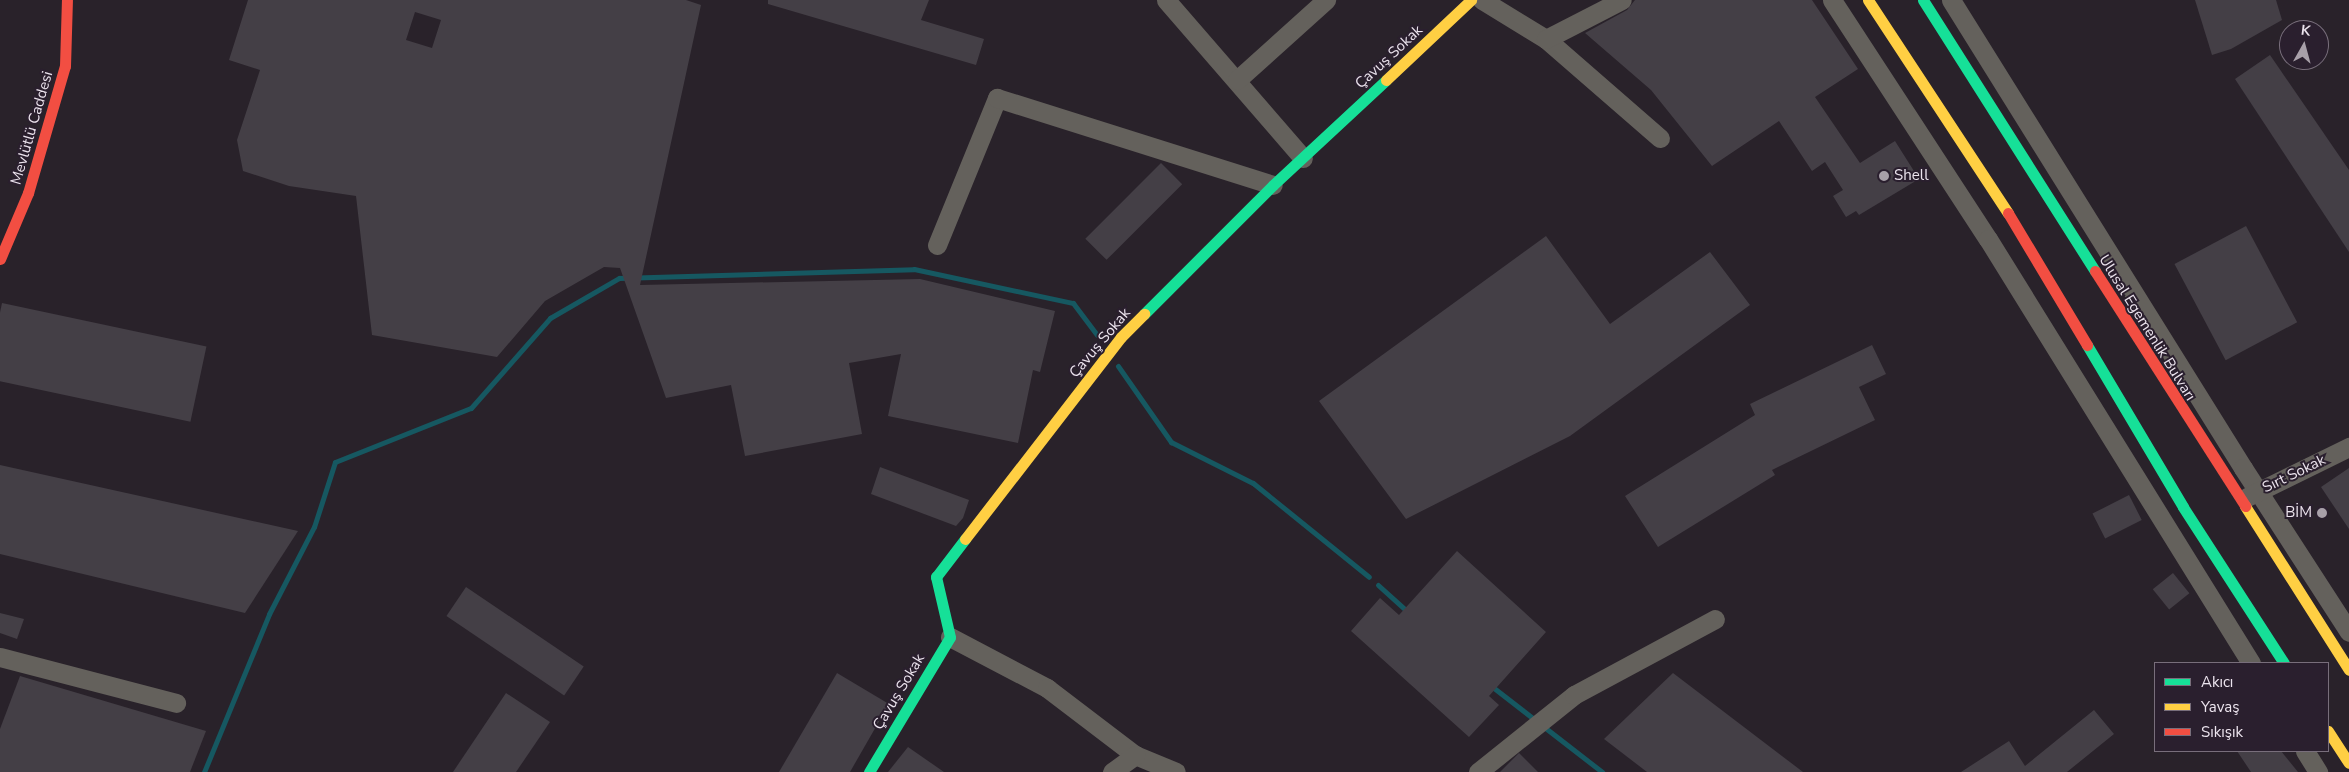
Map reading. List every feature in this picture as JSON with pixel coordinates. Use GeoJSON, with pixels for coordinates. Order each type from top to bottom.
{"type":"FeatureCollection","features":[{"type":"Feature","properties":{"kind":"main road","name":"Mevlütlü Caddesi"},"geometry":{"type":"LineString","coordinates":[[0,259],[28,194],[65,66],[67,0]]}},
{"type":"Feature","properties":{"kind":"main road","name":"Çavuş Sokak"},"geometry":{"type":"LineString","coordinates":[[869,772],[950,637],[936,577],[1121,337],[1273,185],[1471,0]]}},
{"type":"Feature","properties":{"kind":"main road"},"geometry":{"type":"LineString","coordinates":[[1868,0],[1996,193],[2183,507],[2283,662]]}},
{"type":"Feature","properties":{"kind":"main road","name":"Ulusal Egemenlik Bulvarı"},"geometry":{"type":"LineString","coordinates":[[1923,0],[2239,500],[2349,670]]}},
{"type":"Feature","properties":{"kind":"main road"},"geometry":{"type":"LineString","coordinates":[[2329,732],[2349,763]]}},
{"type":"Feature","properties":{"kind":"street"},"geometry":{"type":"LineString","coordinates":[[1166,0],[1303,158]]}},
{"type":"Feature","properties":{"kind":"street"},"geometry":{"type":"LineString","coordinates":[[1237,80],[1326,0]]}},
{"type":"Feature","properties":{"kind":"street"},"geometry":{"type":"LineString","coordinates":[[1482,0],[1546,39],[1660,138]]}},
{"type":"Feature","properties":{"kind":"street"},"geometry":{"type":"LineString","coordinates":[[1546,39],[1622,0]]}},
{"type":"Feature","properties":{"kind":"street"},"geometry":{"type":"LineString","coordinates":[[1832,0],[1988,239],[2250,662]]}},
{"type":"Feature","properties":{"kind":"street"},"geometry":{"type":"LineString","coordinates":[[1951,0],[2258,492],[2349,632]]}},
{"type":"Feature","properties":{"kind":"street"},"geometry":{"type":"LineString","coordinates":[[937,244],[997,98],[1273,185]]}},
{"type":"Feature","properties":{"kind":"street","name":"Sırt Sokak"},"geometry":{"type":"LineString","coordinates":[[2239,500],[2349,447]]}},
{"type":"Feature","properties":{"kind":"street"},"geometry":{"type":"LineString","coordinates":[[1478,772],[1574,695],[1715,619]]}},
{"type":"Feature","properties":{"kind":"street"},"geometry":{"type":"LineString","coordinates":[[950,637],[1046,688],[1135,754],[1176,772]]}},
{"type":"Feature","properties":{"kind":"street"},"geometry":{"type":"LineString","coordinates":[[0,657],[176,703]]}},
{"type":"Feature","properties":{"kind":"street"},"geometry":{"type":"LineString","coordinates":[[2306,752],[2318,772]]}},
{"type":"Feature","properties":{"kind":"street"},"geometry":{"type":"LineString","coordinates":[[1112,772],[1135,754]]}},
{"type":"Feature","properties":{"kind":"building"},"geometry":{"type":"Polygon","coordinates":[[[248,0],[686,0],[701,5],[640,285],[920,279],[1055,311],[1040,372],[1033,370],[1018,443],[888,416],[901,354],[849,363],[862,434],[745,456],[731,385],[666,398],[620,268],[604,267],[545,301],[497,357],[372,335],[356,196],[289,186],[243,171],[237,140],[260,70],[229,60],[248,0]],[[415,12],[406,40],[432,48],[441,20],[415,12]]]}},
{"type":"Feature","properties":{"kind":"building"},"geometry":{"type":"Polygon","coordinates":[[[768,0],[929,0],[921,20],[984,39],[976,65],[768,4],[768,0]]]}},
{"type":"Feature","properties":{"kind":"building"},"geometry":{"type":"Polygon","coordinates":[[[1635,0],[1812,0],[1858,69],[1815,97],[1860,163],[1895,141],[1919,179],[1859,215],[1856,211],[1846,217],[1833,196],[1843,190],[1825,162],[1812,171],[1779,121],[1712,166],[1651,90],[1585,33],[1627,10],[1635,0]]]}},
{"type":"Feature","properties":{"kind":"building"},"geometry":{"type":"Polygon","coordinates":[[[2195,0],[2276,0],[2282,20],[2231,49],[2212,55],[2195,0]]]}},
{"type":"Feature","properties":{"kind":"building"},"geometry":{"type":"Polygon","coordinates":[[[2270,55],[2349,170],[2349,252],[2235,79],[2270,55]]]}},
{"type":"Feature","properties":{"kind":"building"},"geometry":{"type":"Polygon","coordinates":[[[1161,163],[1182,184],[1107,260],[1085,239],[1161,163]]]}},
{"type":"Feature","properties":{"kind":"building"},"geometry":{"type":"Polygon","coordinates":[[[2246,226],[2297,322],[2226,360],[2174,264],[2246,226]]]}},
{"type":"Feature","properties":{"kind":"building"},"geometry":{"type":"Polygon","coordinates":[[[1546,236],[1610,324],[1710,252],[1750,305],[1570,436],[1406,519],[1319,401],[1546,236]]]}},
{"type":"Feature","properties":{"kind":"building"},"geometry":{"type":"Polygon","coordinates":[[[2,303],[206,346],[190,422],[0,381],[0,312],[2,303]]]}},
{"type":"Feature","properties":{"kind":"building"},"geometry":{"type":"Polygon","coordinates":[[[1872,345],[1886,374],[1859,387],[1875,420],[1772,470],[1775,475],[1658,547],[1625,496],[1755,415],[1750,404],[1872,345]]]}},
{"type":"Feature","properties":{"kind":"building"},"geometry":{"type":"Polygon","coordinates":[[[0,465],[298,531],[245,613],[0,554],[0,465]]]}},
{"type":"Feature","properties":{"kind":"building"},"geometry":{"type":"Polygon","coordinates":[[[880,467],[969,500],[963,518],[956,526],[871,494],[880,467]]]}},
{"type":"Feature","properties":{"kind":"building"},"geometry":{"type":"Polygon","coordinates":[[[2349,468],[2349,529],[2321,487],[2349,468]]]}},
{"type":"Feature","properties":{"kind":"building"},"geometry":{"type":"Polygon","coordinates":[[[2129,495],[2142,520],[2105,539],[2092,514],[2129,495]]]}},
{"type":"Feature","properties":{"kind":"building"},"geometry":{"type":"Polygon","coordinates":[[[1457,551],[1546,632],[1489,696],[1499,705],[1469,737],[1351,631],[1380,598],[1399,615],[1457,551]]]}},
{"type":"Feature","properties":{"kind":"building"},"geometry":{"type":"Polygon","coordinates":[[[2173,573],[2189,593],[2169,610],[2153,589],[2173,573]]]}},
{"type":"Feature","properties":{"kind":"building"},"geometry":{"type":"Polygon","coordinates":[[[466,587],[584,666],[564,695],[446,616],[466,587]]]}},
{"type":"Feature","properties":{"kind":"building"},"geometry":{"type":"Polygon","coordinates":[[[0,613],[24,619],[17,639],[0,633],[0,613]]]}},
{"type":"Feature","properties":{"kind":"building"},"geometry":{"type":"Polygon","coordinates":[[[837,673],[889,704],[850,772],[779,772],[837,673]]]}},
{"type":"Feature","properties":{"kind":"building"},"geometry":{"type":"Polygon","coordinates":[[[1673,673],[1803,772],[1647,772],[1604,739],[1673,673]]]}},
{"type":"Feature","properties":{"kind":"building"},"geometry":{"type":"Polygon","coordinates":[[[20,676],[206,731],[190,772],[0,772],[0,729],[20,676]]]}},
{"type":"Feature","properties":{"kind":"building"},"geometry":{"type":"Polygon","coordinates":[[[506,693],[550,722],[516,772],[453,772],[506,693]]]}},
{"type":"Feature","properties":{"kind":"building"},"geometry":{"type":"Polygon","coordinates":[[[2094,710],[2114,734],[2067,772],[1961,772],[2009,741],[2025,766],[2094,710]]]}},
{"type":"Feature","properties":{"kind":"building"},"geometry":{"type":"Polygon","coordinates":[[[908,747],[944,772],[888,772],[908,747]]]}},
{"type":"Feature","properties":{"kind":"building"},"geometry":{"type":"Polygon","coordinates":[[[2238,752],[2282,752],[2298,772],[2251,772],[2238,752]]]}},
{"type":"Feature","properties":{"kind":"building"},"geometry":{"type":"Polygon","coordinates":[[[1519,753],[1538,772],[1500,772],[1519,753]]]}},
{"type":"Feature","properties":{"kind":"waterway"},"geometry":{"type":"LineString","coordinates":[[204,772],[269,614],[314,527],[335,462],[471,408],[550,318],[619,278],[914,269],[1073,303],[1097,335]]}},
{"type":"Feature","properties":{"kind":"waterway"},"geometry":{"type":"LineString","coordinates":[[1118,366],[1171,442],[1253,483],[1369,577]]}},
{"type":"Feature","properties":{"kind":"waterway"},"geometry":{"type":"LineString","coordinates":[[1378,585],[1409,613]]}},
{"type":"Feature","properties":{"kind":"waterway"},"geometry":{"type":"LineString","coordinates":[[1490,685],[1602,772]]}},
{"type":"Feature","properties":{"kind":"traffic: fast"},"geometry":{"type":"LineString","coordinates":[[1923,0],[2095,271]]}},
{"type":"Feature","properties":{"kind":"traffic: fast"},"geometry":{"type":"LineString","coordinates":[[1144,314],[1273,185],[1386,80]]}},
{"type":"Feature","properties":{"kind":"traffic: fast"},"geometry":{"type":"LineString","coordinates":[[2087,345],[2183,507],[2283,662]]}},
{"type":"Feature","properties":{"kind":"traffic: fast"},"geometry":{"type":"LineString","coordinates":[[869,772],[950,637],[936,577],[965,539]]}},
{"type":"Feature","properties":{"kind":"traffic: slow"},"geometry":{"type":"LineString","coordinates":[[1386,80],[1471,0]]}},
{"type":"Feature","properties":{"kind":"traffic: slow"},"geometry":{"type":"LineString","coordinates":[[1868,0],[2008,213]]}},
{"type":"Feature","properties":{"kind":"traffic: slow"},"geometry":{"type":"LineString","coordinates":[[965,539],[1121,337],[1144,314]]}},
{"type":"Feature","properties":{"kind":"traffic: slow"},"geometry":{"type":"LineString","coordinates":[[2245,506],[2349,670]]}},
{"type":"Feature","properties":{"kind":"traffic: slow"},"geometry":{"type":"LineString","coordinates":[[2329,733],[2349,763]]}},
{"type":"Feature","properties":{"kind":"traffic: jam"},"geometry":{"type":"LineString","coordinates":[[0,259],[28,193],[65,66],[67,0]]}},
{"type":"Feature","properties":{"kind":"traffic: jam"},"geometry":{"type":"LineString","coordinates":[[2008,213],[2087,345]]}},
{"type":"Feature","properties":{"kind":"traffic: jam"},"geometry":{"type":"LineString","coordinates":[[2095,271],[2245,506]]}},
{"type":"Feature","properties":{"kind":"place","name":"Shell"},"geometry":{"type":"Point","coordinates":[1884,176]}},
{"type":"Feature","properties":{"kind":"place","name":"BİM"},"geometry":{"type":"Point","coordinates":[2322,513]}}]}
